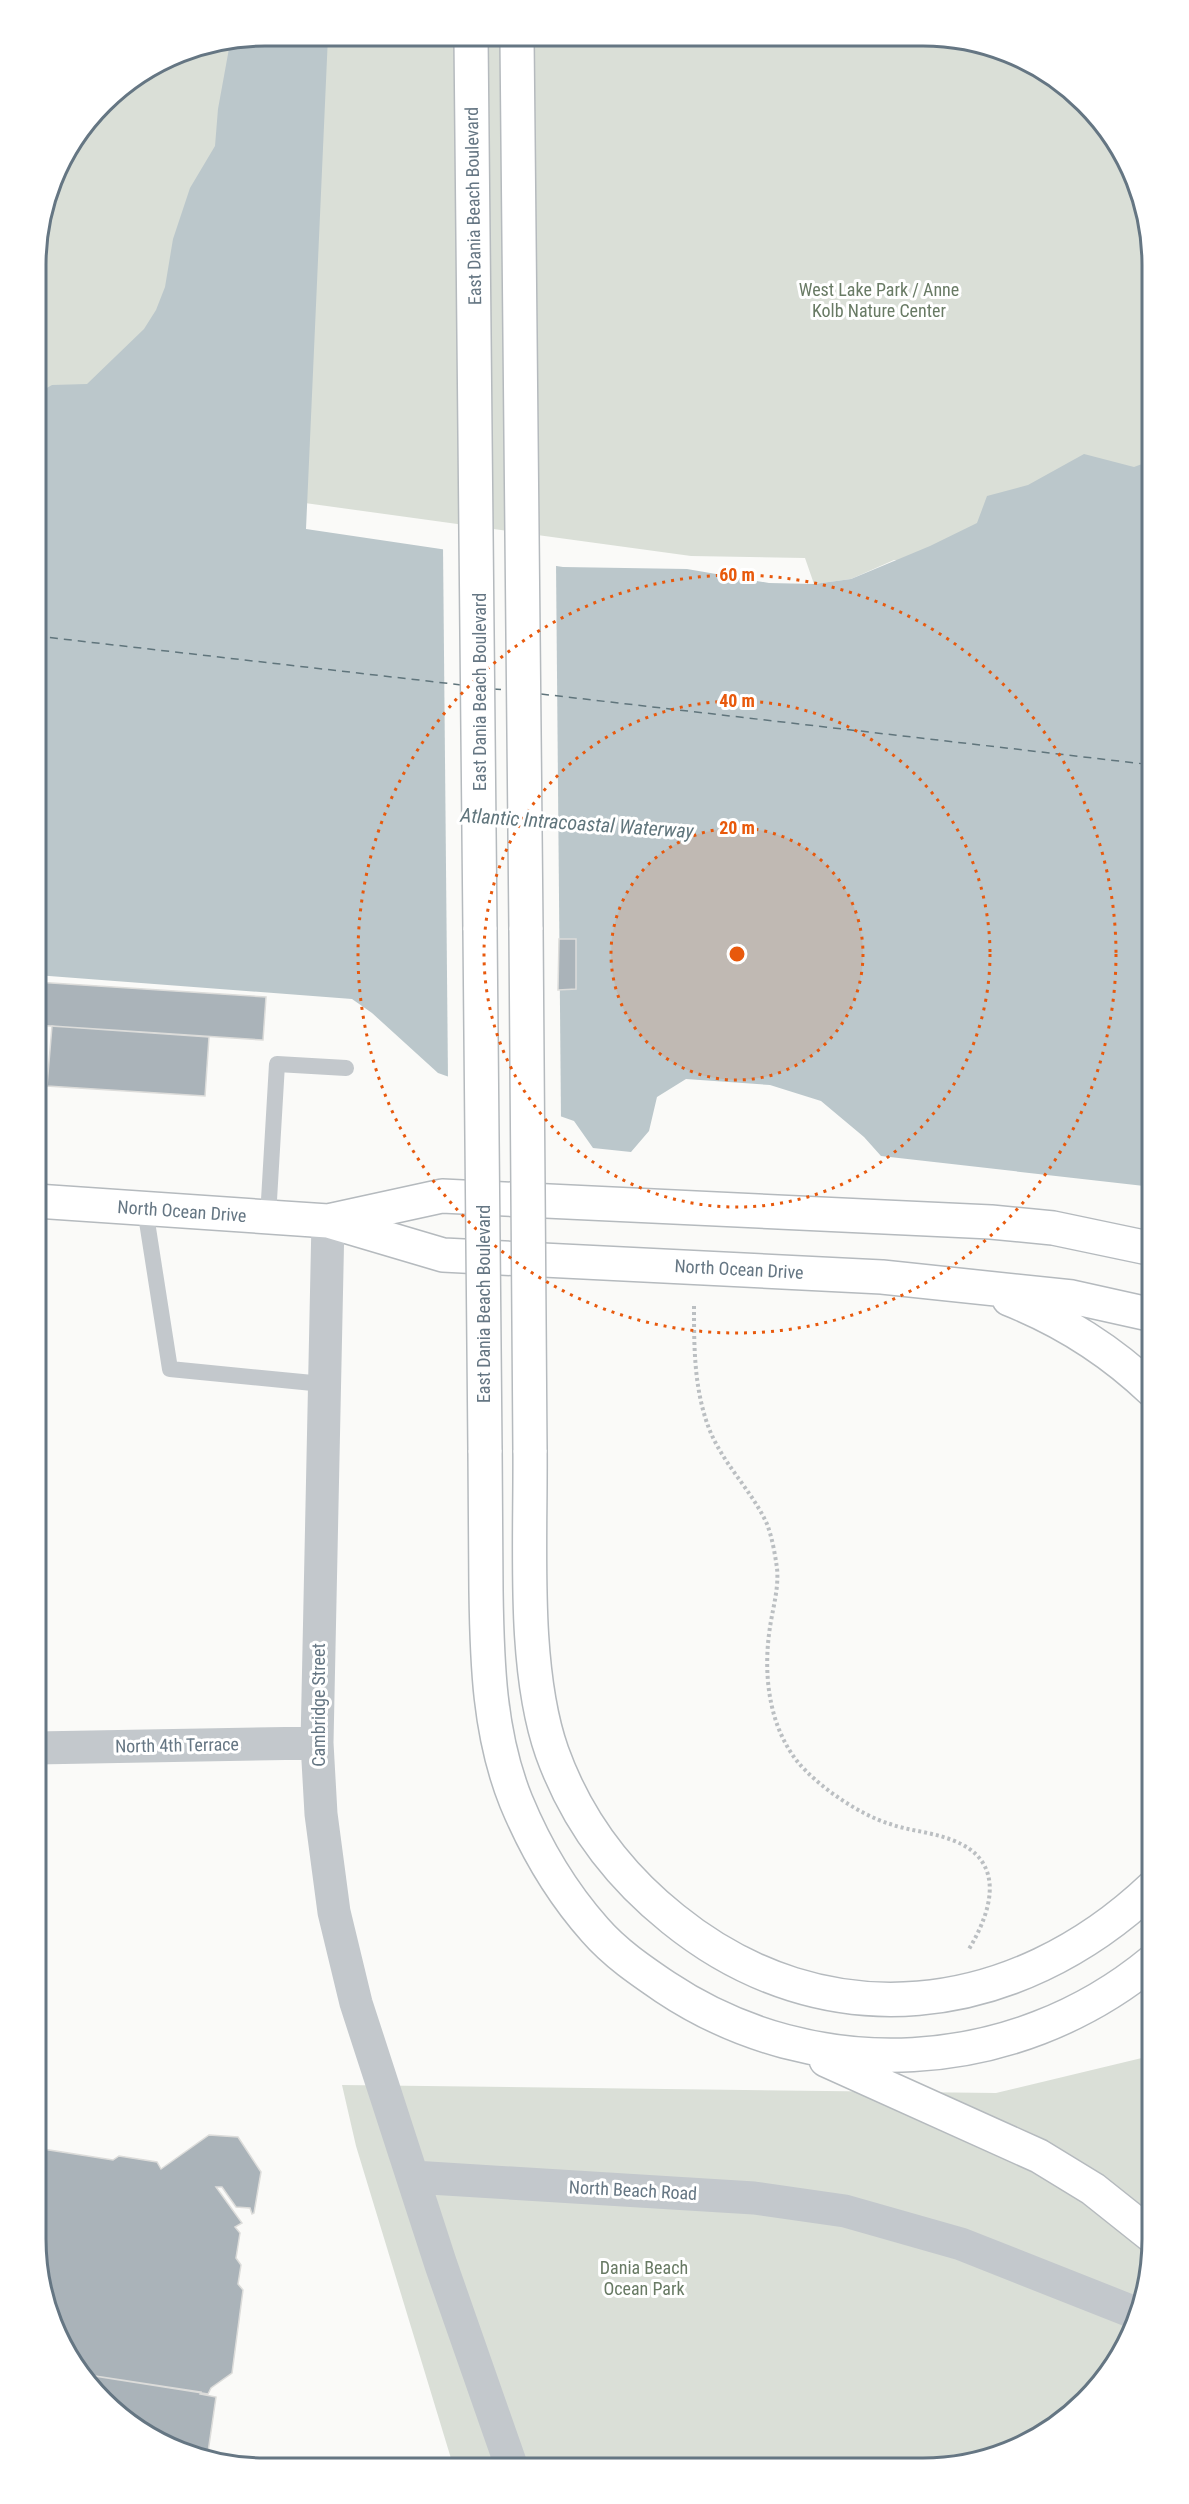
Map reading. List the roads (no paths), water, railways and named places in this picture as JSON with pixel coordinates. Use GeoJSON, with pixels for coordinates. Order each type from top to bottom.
{"type":"FeatureCollection","features":[{"type":"Feature","properties":{"kind":"main road","name":"East Dania Beach Boulevard"},"geometry":{"type":"LineString","coordinates":[[471,46],[489,1686],[504,1768],[516,1802],[550,1868],[596,1931],[624,1958],[687,2001],[747,2029],[781,2040],[821,2050],[884,2056],[928,2054],[984,2044],[1024,2034],[1058,2021],[1123,1985],[1142,1970]]}},
{"type":"Feature","properties":{"kind":"main road"},"geometry":{"type":"LineString","coordinates":[[517,46],[531,1588],[535,1661],[541,1709],[552,1750],[567,1788],[583,1819],[632,1883],[690,1933],[720,1953],[786,1983],[812,1990],[892,1999],[927,1998],[962,1992],[1035,1969],[1098,1932],[1142,1897]]}},
{"type":"Feature","properties":{"kind":"main road","name":"North Ocean Drive"},"geometry":{"type":"LineString","coordinates":[[328,1221],[442,1196],[800,1211],[1012,1223],[1081,1233],[1142,1247]]}},
{"type":"Feature","properties":{"kind":"main road","name":"North Ocean Drive"},"geometry":{"type":"LineString","coordinates":[[46,1202],[328,1221],[443,1255],[850,1274],[1072,1297],[1142,1313]]}},
{"type":"Feature","properties":{"kind":"main road"},"geometry":{"type":"LineString","coordinates":[[961,1286],[1010,1299],[1059,1323],[1109,1353],[1142,1382]]}},
{"type":"Feature","properties":{"kind":"main road"},"geometry":{"type":"LineString","coordinates":[[781,2040],[1039,2156],[1093,2189],[1142,2228]]}},
{"type":"Feature","properties":{"kind":"street","name":"Cambridge Street"},"geometry":{"type":"LineString","coordinates":[[328,1221],[317,1743],[321,1814],[334,1912],[356,2003],[413,2177]]}},
{"type":"Feature","properties":{"kind":"street","name":"North 4th Terrace"},"geometry":{"type":"LineString","coordinates":[[46,1748],[317,1743]]}},
{"type":"Feature","properties":{"kind":"street","name":"North Beach Road"},"geometry":{"type":"LineString","coordinates":[[413,2177],[744,2197],[845,2211],[961,2244],[1130,2311]]}},
{"type":"Feature","properties":{"kind":"street"},"geometry":{"type":"LineString","coordinates":[[413,2177],[441,2265],[508,2457]]}},
{"type":"Feature","properties":{"kind":"lane"},"geometry":{"type":"LineString","coordinates":[[268,1217],[277,1064],[346,1068]]}},
{"type":"Feature","properties":{"kind":"lane"},"geometry":{"type":"LineString","coordinates":[[145,1209],[170,1369],[323,1384]]}},
{"type":"Feature","properties":{"kind":"water","name":"Atlantic Intracoastal Waterway"},"geometry":{"type":"Polygon","coordinates":[[[266,46],[328,46],[306,529],[563,567],[687,569],[769,583],[814,584],[851,579],[930,546],[977,523],[987,496],[1028,485],[1084,454],[1134,467],[1142,464],[1142,1186],[881,1156],[864,1137],[821,1101],[770,1085],[686,1079],[657,1097],[649,1131],[631,1152],[593,1148],[574,1121],[438,1073],[372,1013],[352,999],[46,976],[46,388],[52,385],[87,384],[144,329],[156,310],[165,287],[173,239],[190,188],[215,146],[218,109],[229,50],[266,46]]]}},
{"type":"Feature","properties":{"kind":"park label","name":"West Lake Park / Anne Kolb Nature Center"},"geometry":{"type":"Point","coordinates":[879,299]}},
{"type":"Feature","properties":{"kind":"park label","name":"Dania Beach Ocean Park"},"geometry":{"type":"Point","coordinates":[644,2277]}}]}
